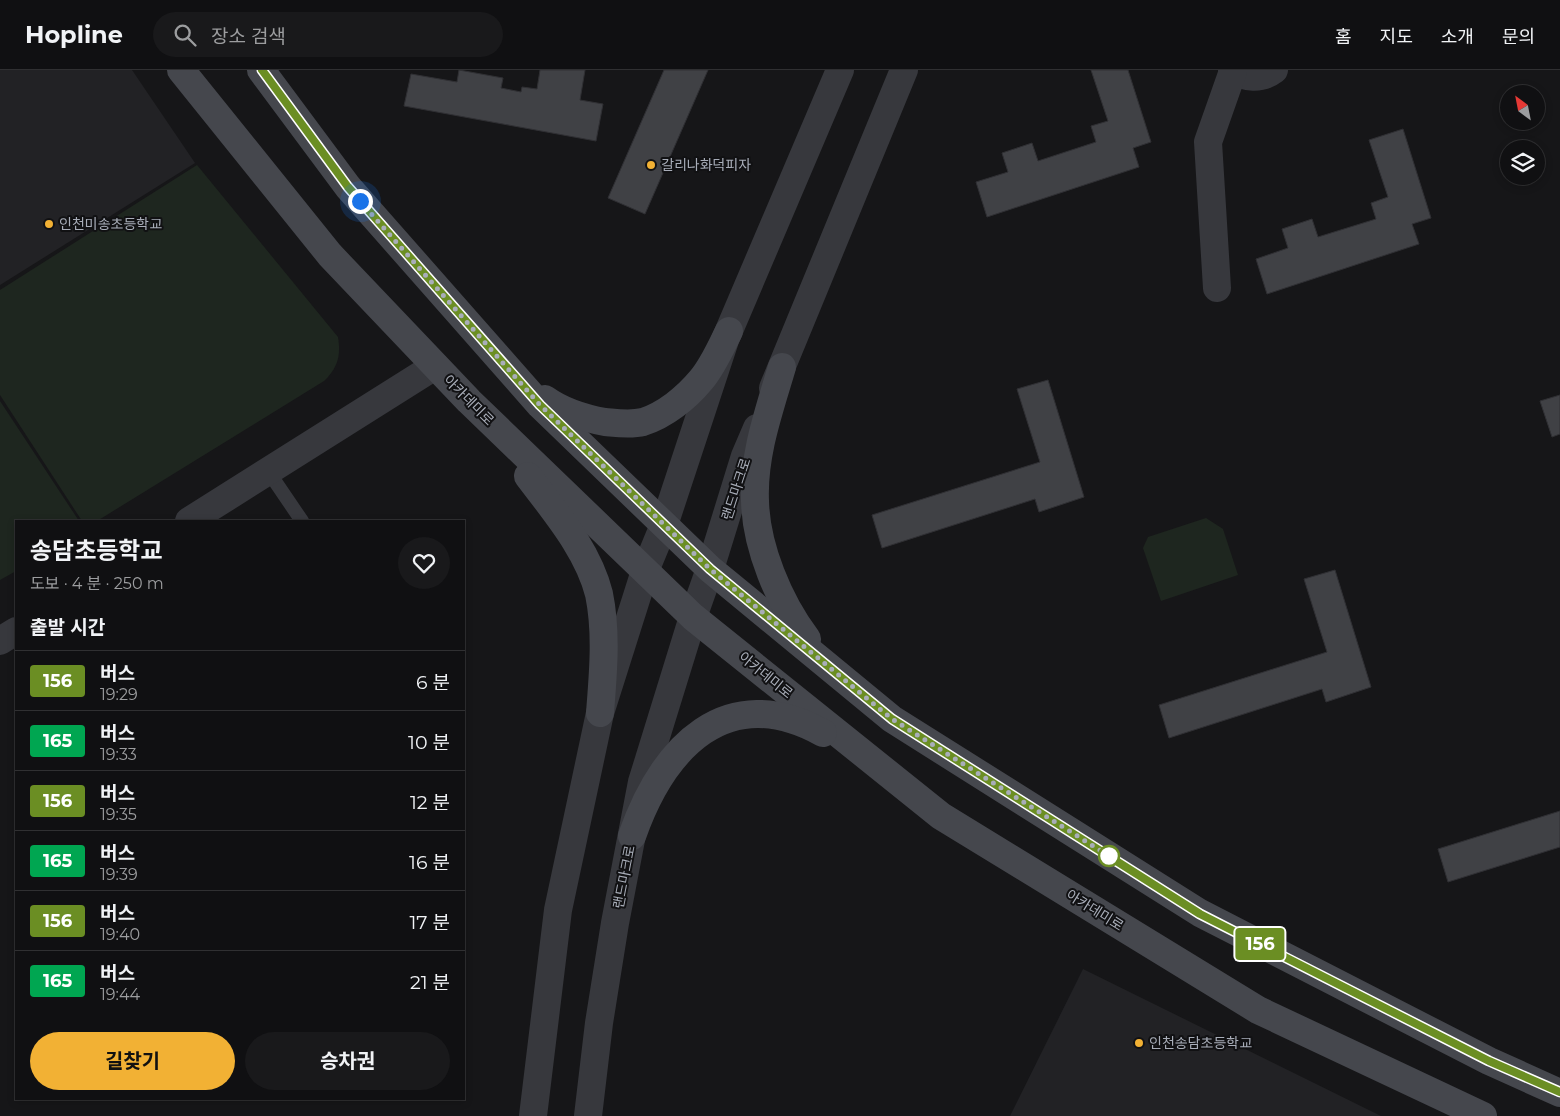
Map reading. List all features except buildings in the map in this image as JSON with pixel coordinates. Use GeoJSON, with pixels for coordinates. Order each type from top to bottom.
{"type":"FeatureCollection","features":[{"type":"Feature","properties":{"kind":"main road","name":"아카데미로"},"geometry":{"type":"LineString","coordinates":[[180,70],[330,255],[469,401],[693,617],[942,816],[1258,1010],[1483,1116]]}},
{"type":"Feature","properties":{"kind":"main road"},"geometry":{"type":"LineString","coordinates":[[262,70],[348,187],[540,405],[710,569],[892,719],[1200,914],[1489,1061],[1560,1092]]}},
{"type":"Feature","properties":{"kind":"main road"},"geometry":{"type":"LineString","coordinates":[[507,368],[554,406],[572,414],[590,419],[625,424],[642,422],[675,405],[702,380],[729,331]]}},
{"type":"Feature","properties":{"kind":"main road"},"geometry":{"type":"LineString","coordinates":[[782,367],[761,440],[756,472],[755,502],[759,530],[777,589],[790,614],[815,650],[837,674]]}},
{"type":"Feature","properties":{"kind":"main road"},"geometry":{"type":"LineString","coordinates":[[469,401],[554,510],[581,551],[588,566],[598,593],[603,628],[603,673],[600,713]]}},
{"type":"Feature","properties":{"kind":"main road"},"geometry":{"type":"LineString","coordinates":[[632,836],[640,812],[662,772],[677,753],[695,737],[720,720],[753,714],[786,718],[802,723],[835,739],[884,770]]}},
{"type":"Feature","properties":{"kind":"street"},"geometry":{"type":"LineString","coordinates":[[533,1116],[558,910],[600,713],[645,571],[664,525],[729,331],[840,70]]}},
{"type":"Feature","properties":{"kind":"street","name":"랜드마크로"},"geometry":{"type":"LineString","coordinates":[[588,1116],[599,1023],[615,923],[642,782],[693,617],[746,456],[904,70]]}},
{"type":"Feature","properties":{"kind":"street"},"geometry":{"type":"LineString","coordinates":[[1218,288],[1208,142],[1232,70],[1244,76],[1257,77],[1269,74],[1274,70]]}},
{"type":"Feature","properties":{"kind":"street"},"geometry":{"type":"LineString","coordinates":[[191,520],[435,366]]}},
{"type":"Feature","properties":{"kind":"street"},"geometry":{"type":"LineString","coordinates":[[0,641],[15,632]]}},
{"type":"Feature","properties":{"kind":"lane"},"geometry":{"type":"LineString","coordinates":[[268,471],[301,520]]}},
{"type":"Feature","properties":{"kind":"shaded area","name":"인천미송초등학교"},"geometry":{"type":"Polygon","coordinates":[[[0,70],[132,70],[195,163],[0,285],[0,70]]]}},
{"type":"Feature","properties":{"kind":"shaded area"},"geometry":{"type":"Polygon","coordinates":[[[197,165],[338,337],[339,356],[333,371],[324,381],[99,520],[81,520],[0,395],[0,290],[197,165]]]}},
{"type":"Feature","properties":{"kind":"shaded area"},"geometry":{"type":"Polygon","coordinates":[[[0,401],[78,520],[15,520],[15,572],[0,580],[0,401]]]}},
{"type":"Feature","properties":{"kind":"shaded area"},"geometry":{"type":"Polygon","coordinates":[[[1206,518],[1223,529],[1238,575],[1161,601],[1143,548],[1148,537],[1206,518]]]}},
{"type":"Feature","properties":{"kind":"shaded area","name":"인천송담초등학교"},"geometry":{"type":"Polygon","coordinates":[[[1083,969],[1381,1116],[1010,1116],[1083,969]]]}},
{"type":"Feature","properties":{"kind":"bus line","name":"156"},"geometry":{"type":"LineString","coordinates":[[262,70],[348,187],[540,405],[710,569],[892,719],[1200,914],[1489,1061],[1560,1092]]}},
{"type":"Feature","properties":{"kind":"place","name":"갈리나화덕피자"},"geometry":{"type":"Point","coordinates":[651,165]}},
{"type":"Feature","properties":{"kind":"place","name":"인천미송초등학교"},"geometry":{"type":"Point","coordinates":[49,224]}},
{"type":"Feature","properties":{"kind":"place","name":"인천송담초등학교"},"geometry":{"type":"Point","coordinates":[1139,1043]}},
{"type":"Feature","properties":{"kind":"route"},"geometry":{"type":"LineString","coordinates":[[360,201],[540,405],[710,569],[892,719],[1109,856]]}}]}
